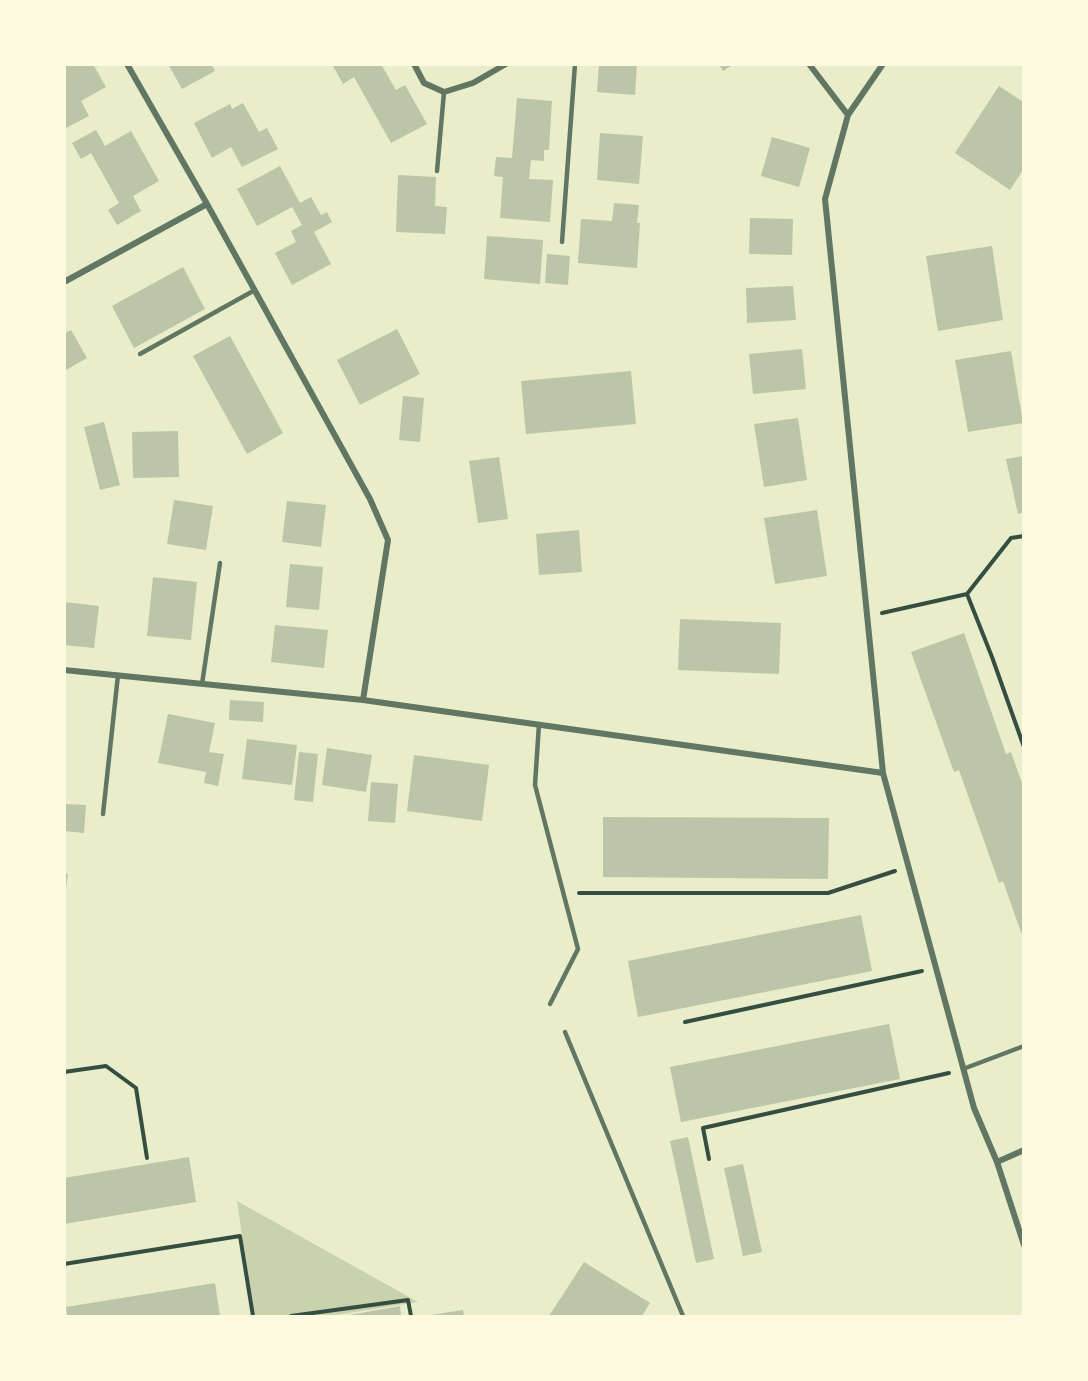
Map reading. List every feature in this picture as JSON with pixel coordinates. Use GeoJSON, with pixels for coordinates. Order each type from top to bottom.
{"type":"FeatureCollection","features":[{"type":"Feature","properties":{"kind":"street"},"geometry":{"type":"LineString","coordinates":[[128,64],[370,499],[388,540],[363,700]]}},
{"type":"Feature","properties":{"kind":"street"},"geometry":{"type":"LineString","coordinates":[[414,64],[424,83],[444,92],[473,83],[506,64]]}},
{"type":"Feature","properties":{"kind":"street"},"geometry":{"type":"LineString","coordinates":[[809,64],[848,115]]}},
{"type":"Feature","properties":{"kind":"street"},"geometry":{"type":"LineString","coordinates":[[883,64],[848,115],[825,199],[883,773],[974,1108],[997,1162],[1023,1245]]}},
{"type":"Feature","properties":{"kind":"street"},"geometry":{"type":"LineString","coordinates":[[64,282],[207,204]]}},
{"type":"Feature","properties":{"kind":"street"},"geometry":{"type":"LineString","coordinates":[[64,670],[363,700],[883,773]]}},
{"type":"Feature","properties":{"kind":"street"},"geometry":{"type":"LineString","coordinates":[[997,1162],[1023,1150]]}},
{"type":"Feature","properties":{"kind":"lane"},"geometry":{"type":"LineString","coordinates":[[562,242],[576,64]]}},
{"type":"Feature","properties":{"kind":"lane"},"geometry":{"type":"LineString","coordinates":[[437,171],[444,92]]}},
{"type":"Feature","properties":{"kind":"lane"},"geometry":{"type":"LineString","coordinates":[[140,354],[255,290]]}},
{"type":"Feature","properties":{"kind":"lane"},"geometry":{"type":"LineString","coordinates":[[202,684],[220,563]]}},
{"type":"Feature","properties":{"kind":"lane"},"geometry":{"type":"LineString","coordinates":[[103,814],[118,675]]}},
{"type":"Feature","properties":{"kind":"lane"},"geometry":{"type":"LineString","coordinates":[[539,724],[535,785],[578,949],[550,1004]]}},
{"type":"Feature","properties":{"kind":"lane"},"geometry":{"type":"LineString","coordinates":[[565,1032],[682,1317]]}},
{"type":"Feature","properties":{"kind":"lane"},"geometry":{"type":"LineString","coordinates":[[963,1070],[1023,1046]]}},
{"type":"Feature","properties":{"kind":"path"},"geometry":{"type":"LineString","coordinates":[[867,616],[967,594],[1011,538],[1023,536]]}},
{"type":"Feature","properties":{"kind":"path"},"geometry":{"type":"LineString","coordinates":[[967,594],[992,657],[1023,747]]}},
{"type":"Feature","properties":{"kind":"path"},"geometry":{"type":"LineString","coordinates":[[564,893],[828,893],[908,867]]}},
{"type":"Feature","properties":{"kind":"path"},"geometry":{"type":"LineString","coordinates":[[685,1022],[935,968]]}},
{"type":"Feature","properties":{"kind":"path"},"geometry":{"type":"LineString","coordinates":[[64,1072],[106,1066],[136,1088],[147,1158]]}},
{"type":"Feature","properties":{"kind":"path"},"geometry":{"type":"LineString","coordinates":[[709,1159],[703,1128],[963,1070]]}},
{"type":"Feature","properties":{"kind":"path"},"geometry":{"type":"LineString","coordinates":[[64,1264],[240,1236],[253,1317]]}},
{"type":"Feature","properties":{"kind":"path"},"geometry":{"type":"LineString","coordinates":[[291,1317],[408,1300],[411,1317]]}},
{"type":"Feature","properties":{"kind":"green space"},"geometry":{"type":"Polygon","coordinates":[[[237,1201],[418,1302],[330,1316],[254,1316],[237,1201]]]}},
{"type":"Feature","properties":{"kind":"building"},"geometry":{"type":"Polygon","coordinates":[[[64,64],[93,64],[106,87],[81,101],[89,116],[64,129],[64,64]]]}},
{"type":"Feature","properties":{"kind":"building"},"geometry":{"type":"Polygon","coordinates":[[[168,64],[211,64],[215,71],[182,89],[168,64]]]}},
{"type":"Feature","properties":{"kind":"building"},"geometry":{"type":"Polygon","coordinates":[[[332,64],[381,64],[396,90],[405,85],[427,124],[391,143],[354,77],[343,84],[332,64]]]}},
{"type":"Feature","properties":{"kind":"building"},"geometry":{"type":"Polygon","coordinates":[[[599,64],[637,64],[635,95],[597,92],[599,64]]]}},
{"type":"Feature","properties":{"kind":"building"},"geometry":{"type":"Polygon","coordinates":[[[719,64],[734,64],[723,71],[719,64]]]}},
{"type":"Feature","properties":{"kind":"building"},"geometry":{"type":"Polygon","coordinates":[[[999,86],[1023,102],[1023,170],[1010,190],[955,153],[999,86]]]}},
{"type":"Feature","properties":{"kind":"building"},"geometry":{"type":"Polygon","coordinates":[[[517,98],[552,101],[549,150],[544,150],[544,161],[531,160],[529,179],[553,180],[550,222],[500,218],[503,177],[494,176],[496,157],[512,158],[517,98]]]}},
{"type":"Feature","properties":{"kind":"building"},"geometry":{"type":"Polygon","coordinates":[[[243,103],[259,132],[267,128],[278,149],[242,167],[231,147],[212,158],[194,123],[230,104],[232,109],[243,103]]]}},
{"type":"Feature","properties":{"kind":"building"},"geometry":{"type":"Polygon","coordinates":[[[96,130],[105,146],[131,131],[159,181],[133,196],[141,211],[117,225],[108,210],[119,203],[91,153],[81,159],[72,143],[96,130]]]}},
{"type":"Feature","properties":{"kind":"building"},"geometry":{"type":"Polygon","coordinates":[[[600,133],[643,136],[639,184],[597,180],[600,133]]]}},
{"type":"Feature","properties":{"kind":"building"},"geometry":{"type":"Polygon","coordinates":[[[772,137],[810,148],[799,187],[761,176],[772,137]]]}},
{"type":"Feature","properties":{"kind":"building"},"geometry":{"type":"Polygon","coordinates":[[[280,166],[300,203],[311,197],[321,215],[327,212],[332,222],[314,232],[331,264],[292,285],[275,253],[296,242],[291,231],[302,225],[292,207],[257,226],[237,189],[280,166]]]}},
{"type":"Feature","properties":{"kind":"building"},"geometry":{"type":"Polygon","coordinates":[[[398,175],[436,177],[435,206],[447,207],[445,234],[396,232],[398,175]]]}},
{"type":"Feature","properties":{"kind":"building"},"geometry":{"type":"Polygon","coordinates":[[[614,203],[639,205],[637,268],[578,263],[581,219],[612,221],[614,203]]]}},
{"type":"Feature","properties":{"kind":"building"},"geometry":{"type":"Polygon","coordinates":[[[750,218],[793,219],[792,255],[749,254],[750,218]]]}},
{"type":"Feature","properties":{"kind":"building"},"geometry":{"type":"Polygon","coordinates":[[[487,236],[543,240],[540,284],[484,279],[487,236]]]}},
{"type":"Feature","properties":{"kind":"building"},"geometry":{"type":"Polygon","coordinates":[[[992,246],[1003,320],[938,331],[926,256],[992,246]]]}},
{"type":"Feature","properties":{"kind":"building"},"geometry":{"type":"Polygon","coordinates":[[[547,254],[570,256],[568,285],[545,283],[547,254]]]}},
{"type":"Feature","properties":{"kind":"building"},"geometry":{"type":"Polygon","coordinates":[[[183,267],[205,309],[134,348],[112,306],[183,267]]]}},
{"type":"Feature","properties":{"kind":"building"},"geometry":{"type":"Polygon","coordinates":[[[793,286],[796,320],[747,323],[746,288],[793,286]]]}},
{"type":"Feature","properties":{"kind":"building"},"geometry":{"type":"Polygon","coordinates":[[[397,329],[420,374],[360,405],[337,360],[397,329]]]}},
{"type":"Feature","properties":{"kind":"building"},"geometry":{"type":"Polygon","coordinates":[[[71,330],[87,358],[64,371],[64,334],[71,330]]]}},
{"type":"Feature","properties":{"kind":"building"},"geometry":{"type":"Polygon","coordinates":[[[230,336],[283,433],[247,454],[193,356],[230,336]]]}},
{"type":"Feature","properties":{"kind":"building"},"geometry":{"type":"Polygon","coordinates":[[[802,349],[806,389],[753,394],[749,354],[802,349]]]}},
{"type":"Feature","properties":{"kind":"building"},"geometry":{"type":"Polygon","coordinates":[[[1011,351],[1023,423],[968,432],[955,360],[1011,351]]]}},
{"type":"Feature","properties":{"kind":"building"},"geometry":{"type":"Polygon","coordinates":[[[631,371],[636,424],[526,434],[521,381],[631,371]]]}},
{"type":"Feature","properties":{"kind":"building"},"geometry":{"type":"Polygon","coordinates":[[[403,396],[424,398],[420,442],[399,440],[403,396]]]}},
{"type":"Feature","properties":{"kind":"building"},"geometry":{"type":"Polygon","coordinates":[[[798,418],[807,480],[764,487],[754,424],[798,418]]]}},
{"type":"Feature","properties":{"kind":"building"},"geometry":{"type":"Polygon","coordinates":[[[104,422],[120,485],[100,490],[84,427],[104,422]]]}},
{"type":"Feature","properties":{"kind":"building"},"geometry":{"type":"Polygon","coordinates":[[[178,431],[179,477],[133,478],[132,432],[178,431]]]}},
{"type":"Feature","properties":{"kind":"building"},"geometry":{"type":"Polygon","coordinates":[[[1023,456],[1023,512],[1018,514],[1006,459],[1023,456]]]}},
{"type":"Feature","properties":{"kind":"building"},"geometry":{"type":"Polygon","coordinates":[[[499,457],[508,519],[478,523],[469,461],[499,457]]]}},
{"type":"Feature","properties":{"kind":"building"},"geometry":{"type":"Polygon","coordinates":[[[174,500],[213,506],[206,550],[167,544],[174,500]]]}},
{"type":"Feature","properties":{"kind":"building"},"geometry":{"type":"Polygon","coordinates":[[[287,501],[326,505],[321,547],[282,542],[287,501]]]}},
{"type":"Feature","properties":{"kind":"building"},"geometry":{"type":"Polygon","coordinates":[[[817,510],[827,576],[775,584],[764,518],[817,510]]]}},
{"type":"Feature","properties":{"kind":"building"},"geometry":{"type":"Polygon","coordinates":[[[579,530],[582,572],[539,575],[536,534],[579,530]]]}},
{"type":"Feature","properties":{"kind":"building"},"geometry":{"type":"Polygon","coordinates":[[[290,564],[323,567],[319,610],[286,607],[290,564]]]}},
{"type":"Feature","properties":{"kind":"building"},"geometry":{"type":"Polygon","coordinates":[[[153,577],[197,582],[191,640],[147,636],[153,577]]]}},
{"type":"Feature","properties":{"kind":"building"},"geometry":{"type":"Polygon","coordinates":[[[64,602],[99,606],[94,648],[64,645],[64,602]]]}},
{"type":"Feature","properties":{"kind":"building"},"geometry":{"type":"Polygon","coordinates":[[[680,619],[781,623],[779,674],[678,670],[680,619]]]}},
{"type":"Feature","properties":{"kind":"building"},"geometry":{"type":"Polygon","coordinates":[[[275,625],[328,630],[324,668],[271,662],[275,625]]]}},
{"type":"Feature","properties":{"kind":"building"},"geometry":{"type":"Polygon","coordinates":[[[964,633],[1006,754],[1011,752],[1023,786],[1023,938],[1003,881],[999,883],[959,770],[954,772],[911,652],[964,633]]]}},
{"type":"Feature","properties":{"kind":"building"},"geometry":{"type":"Polygon","coordinates":[[[230,700],[264,702],[263,722],[229,720],[230,700]]]}},
{"type":"Feature","properties":{"kind":"building"},"geometry":{"type":"Polygon","coordinates":[[[168,714],[215,723],[209,752],[224,754],[218,786],[204,783],[206,772],[158,763],[168,714]]]}},
{"type":"Feature","properties":{"kind":"building"},"geometry":{"type":"Polygon","coordinates":[[[247,739],[297,745],[292,785],[242,779],[247,739]]]}},
{"type":"Feature","properties":{"kind":"building"},"geometry":{"type":"Polygon","coordinates":[[[327,748],[372,755],[366,792],[322,785],[327,748]]]}},
{"type":"Feature","properties":{"kind":"building"},"geometry":{"type":"Polygon","coordinates":[[[299,752],[318,754],[313,802],[294,800],[299,752]]]}},
{"type":"Feature","properties":{"kind":"building"},"geometry":{"type":"Polygon","coordinates":[[[414,755],[489,765],[482,821],[407,811],[414,755]]]}},
{"type":"Feature","properties":{"kind":"building"},"geometry":{"type":"Polygon","coordinates":[[[371,782],[398,784],[395,823],[368,821],[371,782]]]}},
{"type":"Feature","properties":{"kind":"building"},"geometry":{"type":"Polygon","coordinates":[[[64,804],[86,805],[84,833],[64,831],[64,804]]]}},
{"type":"Feature","properties":{"kind":"building"},"geometry":{"type":"Polygon","coordinates":[[[603,817],[829,818],[828,879],[603,877],[603,817]]]}},
{"type":"Feature","properties":{"kind":"building"},"geometry":{"type":"Polygon","coordinates":[[[64,873],[68,874],[66,888],[64,888],[64,873]]]}},
{"type":"Feature","properties":{"kind":"building"},"geometry":{"type":"Polygon","coordinates":[[[861,915],[872,971],[638,1017],[628,961],[861,915]]]}},
{"type":"Feature","properties":{"kind":"building"},"geometry":{"type":"Polygon","coordinates":[[[889,1024],[900,1079],[681,1122],[670,1067],[889,1024]]]}},
{"type":"Feature","properties":{"kind":"building"},"geometry":{"type":"Polygon","coordinates":[[[688,1137],[714,1259],[696,1263],[670,1141],[688,1137]]]}},
{"type":"Feature","properties":{"kind":"building"},"geometry":{"type":"Polygon","coordinates":[[[189,1157],[196,1202],[64,1224],[64,1178],[189,1157]]]}},
{"type":"Feature","properties":{"kind":"building"},"geometry":{"type":"Polygon","coordinates":[[[743,1164],[762,1252],[743,1256],[724,1168],[743,1164]]]}},
{"type":"Feature","properties":{"kind":"building"},"geometry":{"type":"Polygon","coordinates":[[[584,1262],[650,1303],[642,1316],[549,1316],[584,1262]]]}},
{"type":"Feature","properties":{"kind":"building"},"geometry":{"type":"Polygon","coordinates":[[[215,1283],[220,1316],[67,1316],[66,1307],[215,1283]]]}},
{"type":"Feature","properties":{"kind":"building"},"geometry":{"type":"Polygon","coordinates":[[[400,1306],[401,1316],[349,1316],[349,1315],[400,1306]]]}},
{"type":"Feature","properties":{"kind":"building"},"geometry":{"type":"Polygon","coordinates":[[[463,1310],[464,1316],[431,1316],[431,1315],[463,1310]]]}}]}
